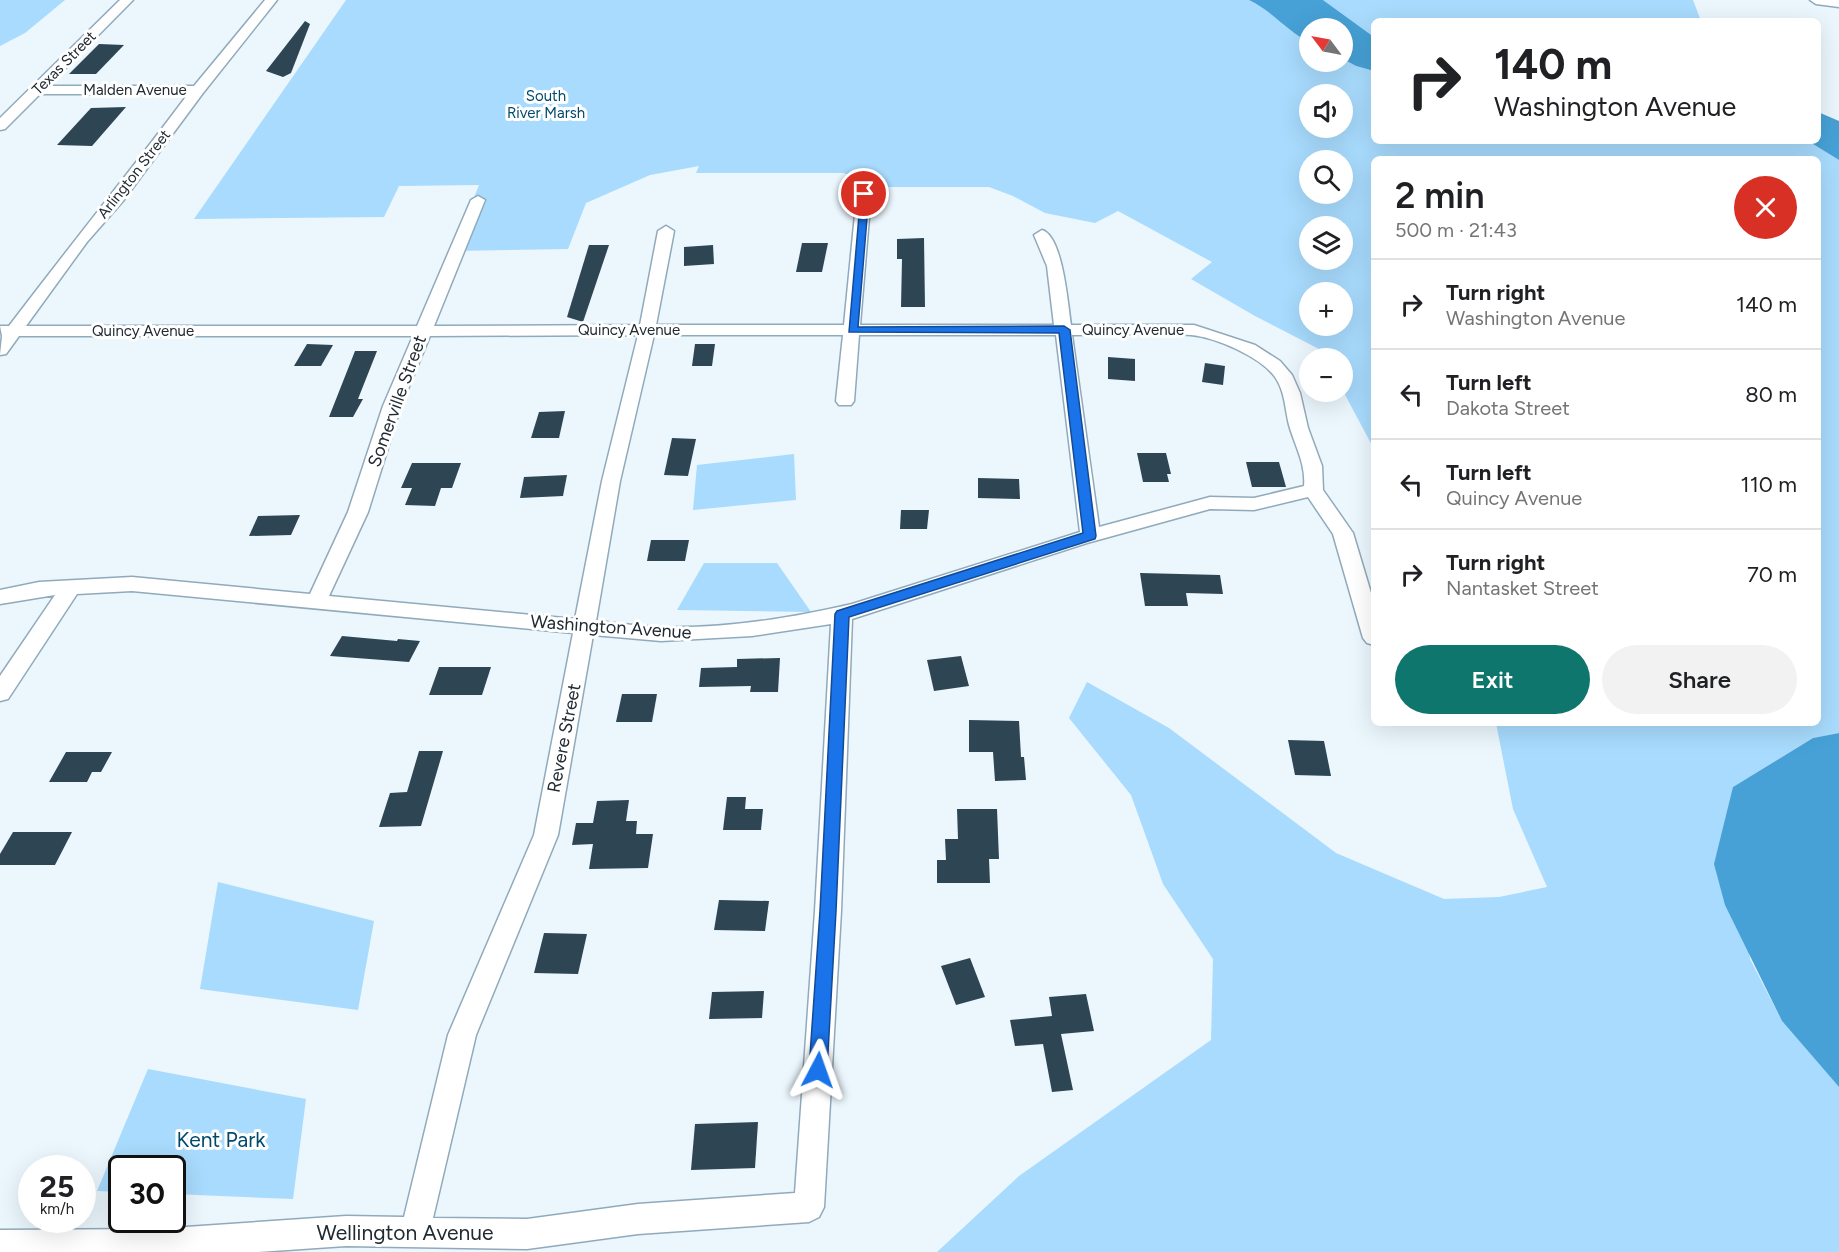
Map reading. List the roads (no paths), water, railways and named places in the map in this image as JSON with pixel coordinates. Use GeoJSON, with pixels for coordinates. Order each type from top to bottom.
{"type":"FeatureCollection","features":[{"type":"Feature","properties":{"kind":"street","name":"Texas Street"},"geometry":{"type":"LineString","coordinates":[[0,126],[127,0]]}},
{"type":"Feature","properties":{"kind":"street","name":"Arlington Street"},"geometry":{"type":"LineString","coordinates":[[0,350],[8,331],[118,198],[198,90],[271,0]]}},
{"type":"Feature","properties":{"kind":"street"},"geometry":{"type":"LineString","coordinates":[[1816,0],[1839,3]]}},
{"type":"Feature","properties":{"kind":"street","name":"Malden Avenue"},"geometry":{"type":"LineString","coordinates":[[36,90],[198,90]]}},
{"type":"Feature","properties":{"kind":"street"},"geometry":{"type":"LineString","coordinates":[[845,401],[864,194]]}},
{"type":"Feature","properties":{"kind":"street","name":"Somerville Street"},"geometry":{"type":"LineString","coordinates":[[316,602],[358,512],[392,406],[478,200]]}},
{"type":"Feature","properties":{"kind":"street","name":"Revere Street"},"geometry":{"type":"LineString","coordinates":[[415,1232],[462,1035],[546,835],[611,481],[647,331],[666,231]]}},
{"type":"Feature","properties":{"kind":"street"},"geometry":{"type":"LineString","coordinates":[[1042,235],[1055,267],[1090,536]]}},
{"type":"Feature","properties":{"kind":"street","name":"Quincy Avenue"},"geometry":{"type":"LineString","coordinates":[[8,331],[1194,330],[1255,352],[1275,367],[1290,388],[1295,417],[1316,474],[1313,490]]}},
{"type":"Feature","properties":{"kind":"street"},"geometry":{"type":"LineString","coordinates":[[1313,490],[1343,533],[1371,628]]}},
{"type":"Feature","properties":{"kind":"street","name":"Washington Avenue"},"geometry":{"type":"LineString","coordinates":[[0,597],[39,589],[132,584],[661,634],[752,629],[842,614],[1090,536],[1210,503],[1254,504],[1313,490]]}},
{"type":"Feature","properties":{"kind":"street"},"geometry":{"type":"LineString","coordinates":[[0,693],[72,586]]}},
{"type":"Feature","properties":{"kind":"street","name":"Wellington Avenue"},"geometry":{"type":"LineString","coordinates":[[0,1245],[43,1248],[156,1244],[346,1231],[527,1234],[638,1219],[808,1207],[827,933],[842,614]]}},
{"type":"Feature","properties":{"kind":"park label","name":"South River Marsh"},"geometry":{"type":"Point","coordinates":[546,104]}},
{"type":"Feature","properties":{"kind":"park label","name":"Kent Park"},"geometry":{"type":"Point","coordinates":[221,1140]}}]}
